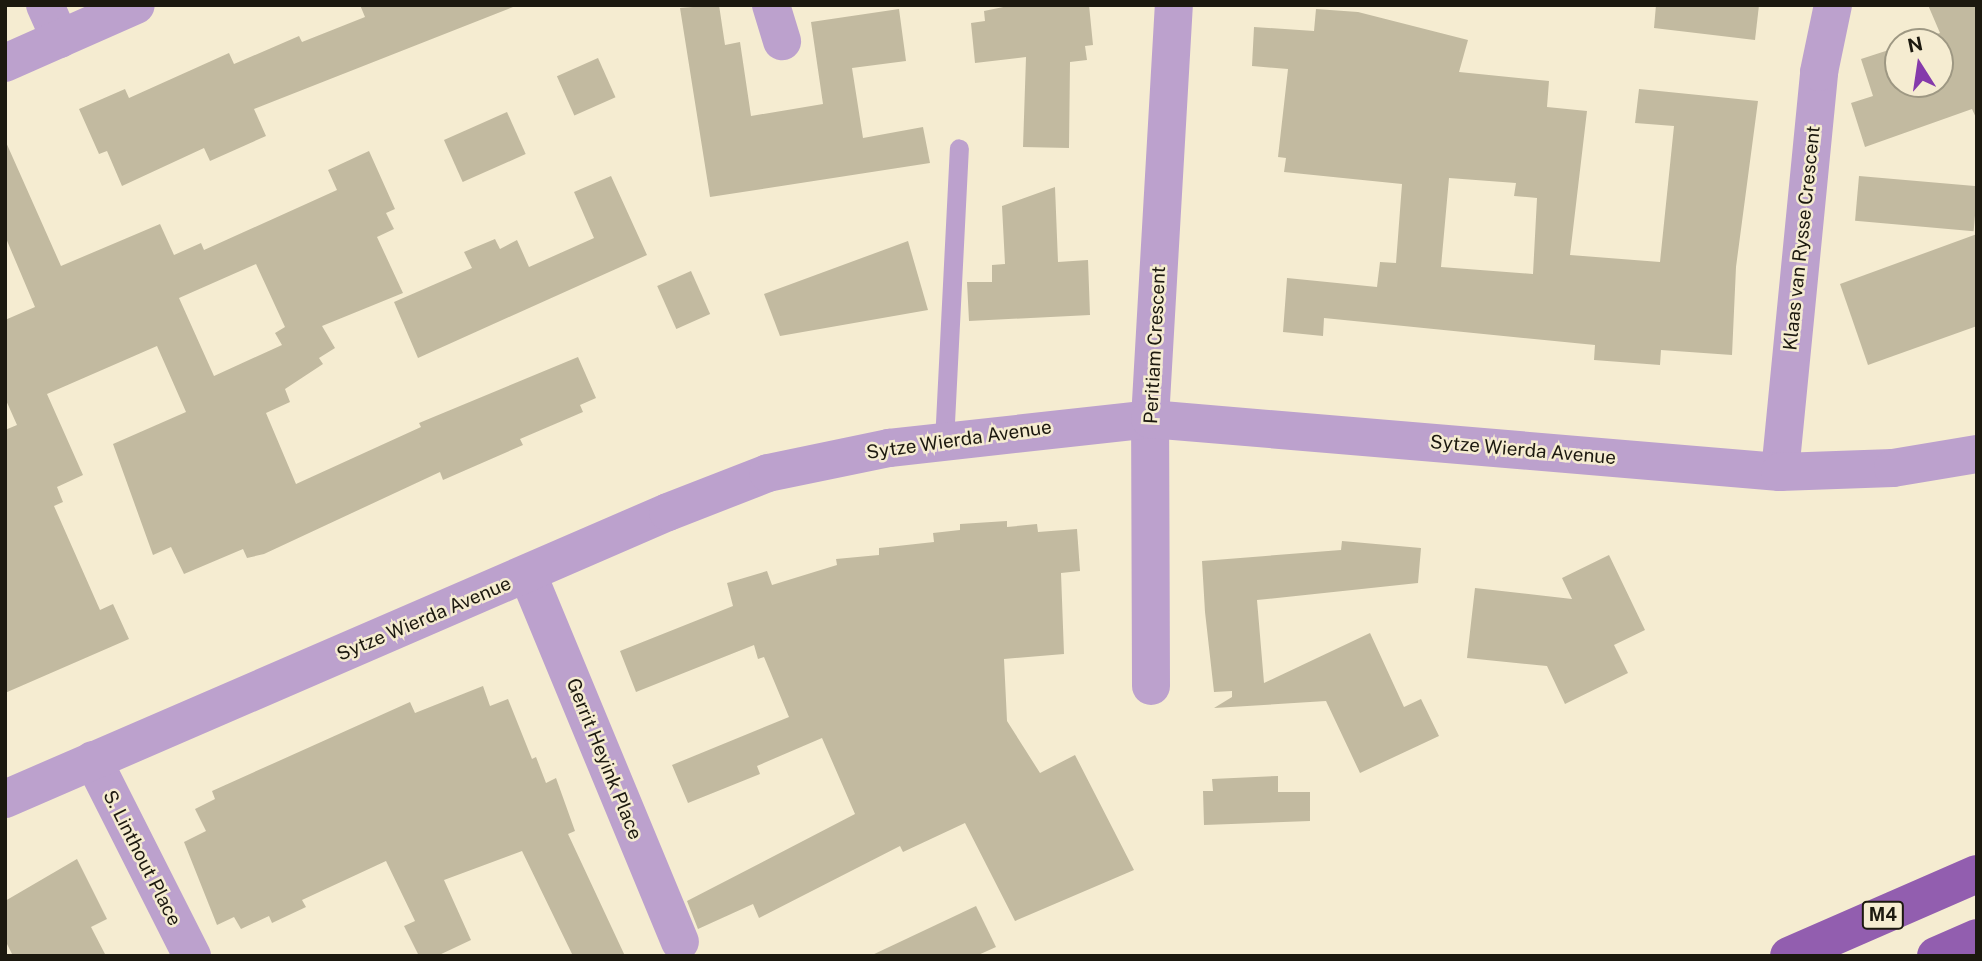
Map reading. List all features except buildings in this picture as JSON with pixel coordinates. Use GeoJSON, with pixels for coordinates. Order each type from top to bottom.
{"type":"FeatureCollection","features":[{"type":"Feature","properties":{"kind":"main road","name":"M4"},"geometry":{"type":"LineString","coordinates":[[1790,956],[1977,874]]}},
{"type":"Feature","properties":{"kind":"main road"},"geometry":{"type":"LineString","coordinates":[[1936,956],[1977,938]]}},
{"type":"Feature","properties":{"kind":"street"},"geometry":{"type":"LineString","coordinates":[[5,63],[53,22],[136,5]]}},
{"type":"Feature","properties":{"kind":"street","name":"Peritiam Crescent"},"geometry":{"type":"LineString","coordinates":[[1151,686],[1150,419],[1174,5]]}},
{"type":"Feature","properties":{"kind":"street","name":"Klaas van Rysse Crescent"},"geometry":{"type":"LineString","coordinates":[[1780,472],[1819,72],[1833,5]]}},
{"type":"Feature","properties":{"kind":"street","name":"Sytze Wierda Avenue"},"geometry":{"type":"LineString","coordinates":[[5,799],[768,473],[944,442],[1150,419],[1780,472],[1893,468],[1977,454]]}},
{"type":"Feature","properties":{"kind":"street","name":"Gerrit Heyink Place"},"geometry":{"type":"LineString","coordinates":[[528,575],[680,942]]}},
{"type":"Feature","properties":{"kind":"street","name":"S. Linthout Place"},"geometry":{"type":"LineString","coordinates":[[93,760],[192,956]]}},
{"type":"Feature","properties":{"kind":"lane"},"geometry":{"type":"LineString","coordinates":[[944,442],[959,148]]}}]}
